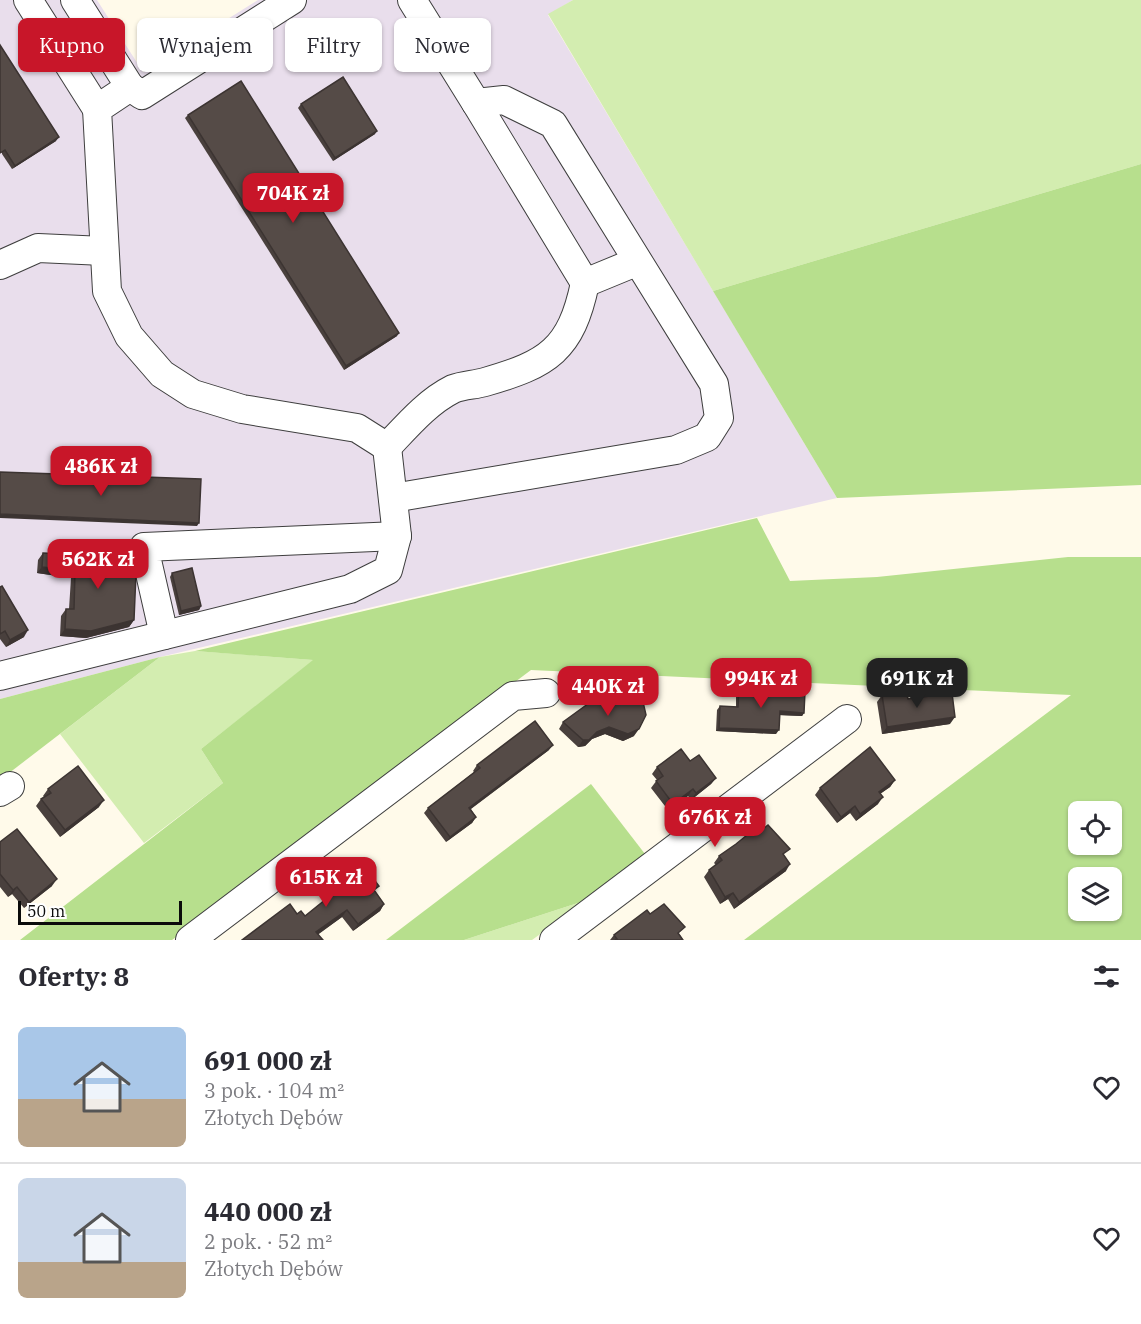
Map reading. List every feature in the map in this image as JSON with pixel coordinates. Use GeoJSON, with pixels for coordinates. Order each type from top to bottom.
{"type":"FeatureCollection","features":[{"type":"Feature","properties":{"kind":"street"},"geometry":{"type":"LineString","coordinates":[[28,0],[97,109],[107,291],[129,336],[162,374],[194,394],[242,409],[357,428],[387,447]]}},
{"type":"Feature","properties":{"kind":"street"},"geometry":{"type":"LineString","coordinates":[[75,0],[130,87],[142,95],[292,0]]}},
{"type":"Feature","properties":{"kind":"street"},"geometry":{"type":"LineString","coordinates":[[387,447],[429,404],[455,388],[527,369],[553,353],[566,338],[579,314],[585,283],[412,0]]}},
{"type":"Feature","properties":{"kind":"street"},"geometry":{"type":"LineString","coordinates":[[97,109],[130,87]]}},
{"type":"Feature","properties":{"kind":"street"},"geometry":{"type":"LineString","coordinates":[[393,498],[676,450],[707,437],[719,418],[714,384],[636,262],[553,124],[504,100],[476,103]]}},
{"type":"Feature","properties":{"kind":"street"},"geometry":{"type":"LineString","coordinates":[[0,266],[38,248],[104,251]]}},
{"type":"Feature","properties":{"kind":"street"},"geometry":{"type":"LineString","coordinates":[[585,283],[636,262]]}},
{"type":"Feature","properties":{"kind":"street"},"geometry":{"type":"LineString","coordinates":[[0,676],[350,589],[374,579],[388,570],[397,536],[387,447]]}},
{"type":"Feature","properties":{"kind":"street"},"geometry":{"type":"LineString","coordinates":[[164,635],[144,547],[397,536]]}},
{"type":"Feature","properties":{"kind":"street"},"geometry":{"type":"LineString","coordinates":[[190,940],[513,696],[546,693]]}},
{"type":"Feature","properties":{"kind":"street"},"geometry":{"type":"LineString","coordinates":[[554,940],[847,719]]}},
{"type":"Feature","properties":{"kind":"shaded area"},"geometry":{"type":"Polygon","coordinates":[[[0,0],[97,0],[108,18],[18,18],[18,72],[125,72],[125,44],[137,63],[137,72],[273,72],[273,18],[229,18],[258,0],[573,0],[548,15],[837,498],[160,657],[0,699],[0,0]]]}},
{"type":"Feature","properties":{"kind":"green space"},"geometry":{"type":"Polygon","coordinates":[[[573,0],[1141,0],[1141,164],[713,291],[548,14],[573,0]]]}},
{"type":"Feature","properties":{"kind":"green space"},"geometry":{"type":"Polygon","coordinates":[[[1141,164],[1141,485],[837,498],[713,291],[1141,164]]]}},
{"type":"Feature","properties":{"kind":"green space"},"geometry":{"type":"Polygon","coordinates":[[[757,518],[790,581],[877,577],[1068,557],[1141,557],[1141,940],[744,940],[1071,695],[531,670],[172,940],[20,940],[223,783],[201,749],[313,660],[195,651],[757,518]]]}},
{"type":"Feature","properties":{"kind":"green space"},"geometry":{"type":"Polygon","coordinates":[[[195,651],[314,660],[201,749],[223,783],[144,843],[60,734],[160,657],[195,651]]]}},
{"type":"Feature","properties":{"kind":"green space"},"geometry":{"type":"Polygon","coordinates":[[[160,657],[0,780],[0,699],[160,657]]]}},
{"type":"Feature","properties":{"kind":"green space"},"geometry":{"type":"Polygon","coordinates":[[[591,784],[645,854],[587,900],[464,940],[386,940],[591,784]]]}},
{"type":"Feature","properties":{"kind":"green space"},"geometry":{"type":"Polygon","coordinates":[[[587,900],[532,940],[464,940],[587,900]]]}},
{"type":"Feature","properties":{"kind":"building"},"geometry":{"type":"Polygon","coordinates":[[[0,45],[59,137],[15,166],[5,150],[0,153],[0,45]]]}},
{"type":"Feature","properties":{"kind":"building"},"geometry":{"type":"Polygon","coordinates":[[[343,77],[377,131],[335,158],[301,104],[343,77]]]}},
{"type":"Feature","properties":{"kind":"building"},"geometry":{"type":"Polygon","coordinates":[[[241,81],[399,333],[346,366],[188,115],[241,81]]]}},
{"type":"Feature","properties":{"kind":"building"},"geometry":{"type":"Polygon","coordinates":[[[0,472],[201,479],[199,523],[0,514],[0,472]]]}},
{"type":"Feature","properties":{"kind":"building"},"geometry":{"type":"Polygon","coordinates":[[[43,553],[131,558],[130,573],[136,573],[134,620],[91,631],[65,629],[66,609],[74,609],[75,571],[42,567],[43,553]]]}},
{"type":"Feature","properties":{"kind":"building"},"geometry":{"type":"Polygon","coordinates":[[[192,568],[201,606],[181,611],[172,573],[192,568]]]}},
{"type":"Feature","properties":{"kind":"building"},"geometry":{"type":"Polygon","coordinates":[[[2,586],[28,630],[10,640],[5,631],[0,634],[0,587],[2,586]]]}},
{"type":"Feature","properties":{"kind":"building"},"geometry":{"type":"Polygon","coordinates":[[[739,688],[805,691],[804,713],[780,711],[779,730],[719,728],[720,706],[738,707],[739,688]]]}},
{"type":"Feature","properties":{"kind":"building"},"geometry":{"type":"Polygon","coordinates":[[[906,691],[908,699],[952,693],[955,717],[887,727],[882,695],[906,691]]]}},
{"type":"Feature","properties":{"kind":"building"},"geometry":{"type":"Polygon","coordinates":[[[633,694],[643,702],[646,715],[639,729],[628,734],[609,727],[597,732],[589,740],[583,740],[563,722],[596,698],[609,702],[619,696],[633,694]]]}},
{"type":"Feature","properties":{"kind":"building"},"geometry":{"type":"Polygon","coordinates":[[[535,721],[553,745],[469,808],[476,817],[450,837],[428,808],[480,768],[477,765],[535,721]]]}},
{"type":"Feature","properties":{"kind":"building"},"geometry":{"type":"Polygon","coordinates":[[[870,747],[895,780],[879,792],[883,797],[860,814],[855,806],[841,817],[820,788],[870,747]]]}},
{"type":"Feature","properties":{"kind":"building"},"geometry":{"type":"Polygon","coordinates":[[[681,749],[690,761],[699,755],[716,778],[696,793],[693,789],[673,804],[656,781],[663,776],[657,767],[681,749]]]}},
{"type":"Feature","properties":{"kind":"building"},"geometry":{"type":"Polygon","coordinates":[[[78,766],[104,800],[65,830],[41,799],[51,793],[48,789],[78,766]]]}},
{"type":"Feature","properties":{"kind":"building"},"geometry":{"type":"Polygon","coordinates":[[[768,825],[790,849],[783,854],[790,864],[739,902],[733,893],[725,897],[709,870],[722,860],[719,856],[752,831],[755,835],[768,825]]]}},
{"type":"Feature","properties":{"kind":"building"},"geometry":{"type":"Polygon","coordinates":[[[17,829],[57,879],[29,902],[17,887],[13,890],[0,874],[0,842],[17,829]]]}},
{"type":"Feature","properties":{"kind":"building"},"geometry":{"type":"Polygon","coordinates":[[[346,862],[351,868],[357,863],[363,871],[366,869],[379,886],[374,890],[384,904],[358,924],[347,910],[316,932],[323,940],[242,940],[290,904],[297,914],[301,911],[305,916],[331,895],[326,887],[332,882],[327,876],[346,862]]]}},
{"type":"Feature","properties":{"kind":"building"},"geometry":{"type":"Polygon","coordinates":[[[664,904],[685,927],[678,933],[683,940],[615,940],[617,939],[614,935],[647,910],[650,914],[664,904]]]}}]}
